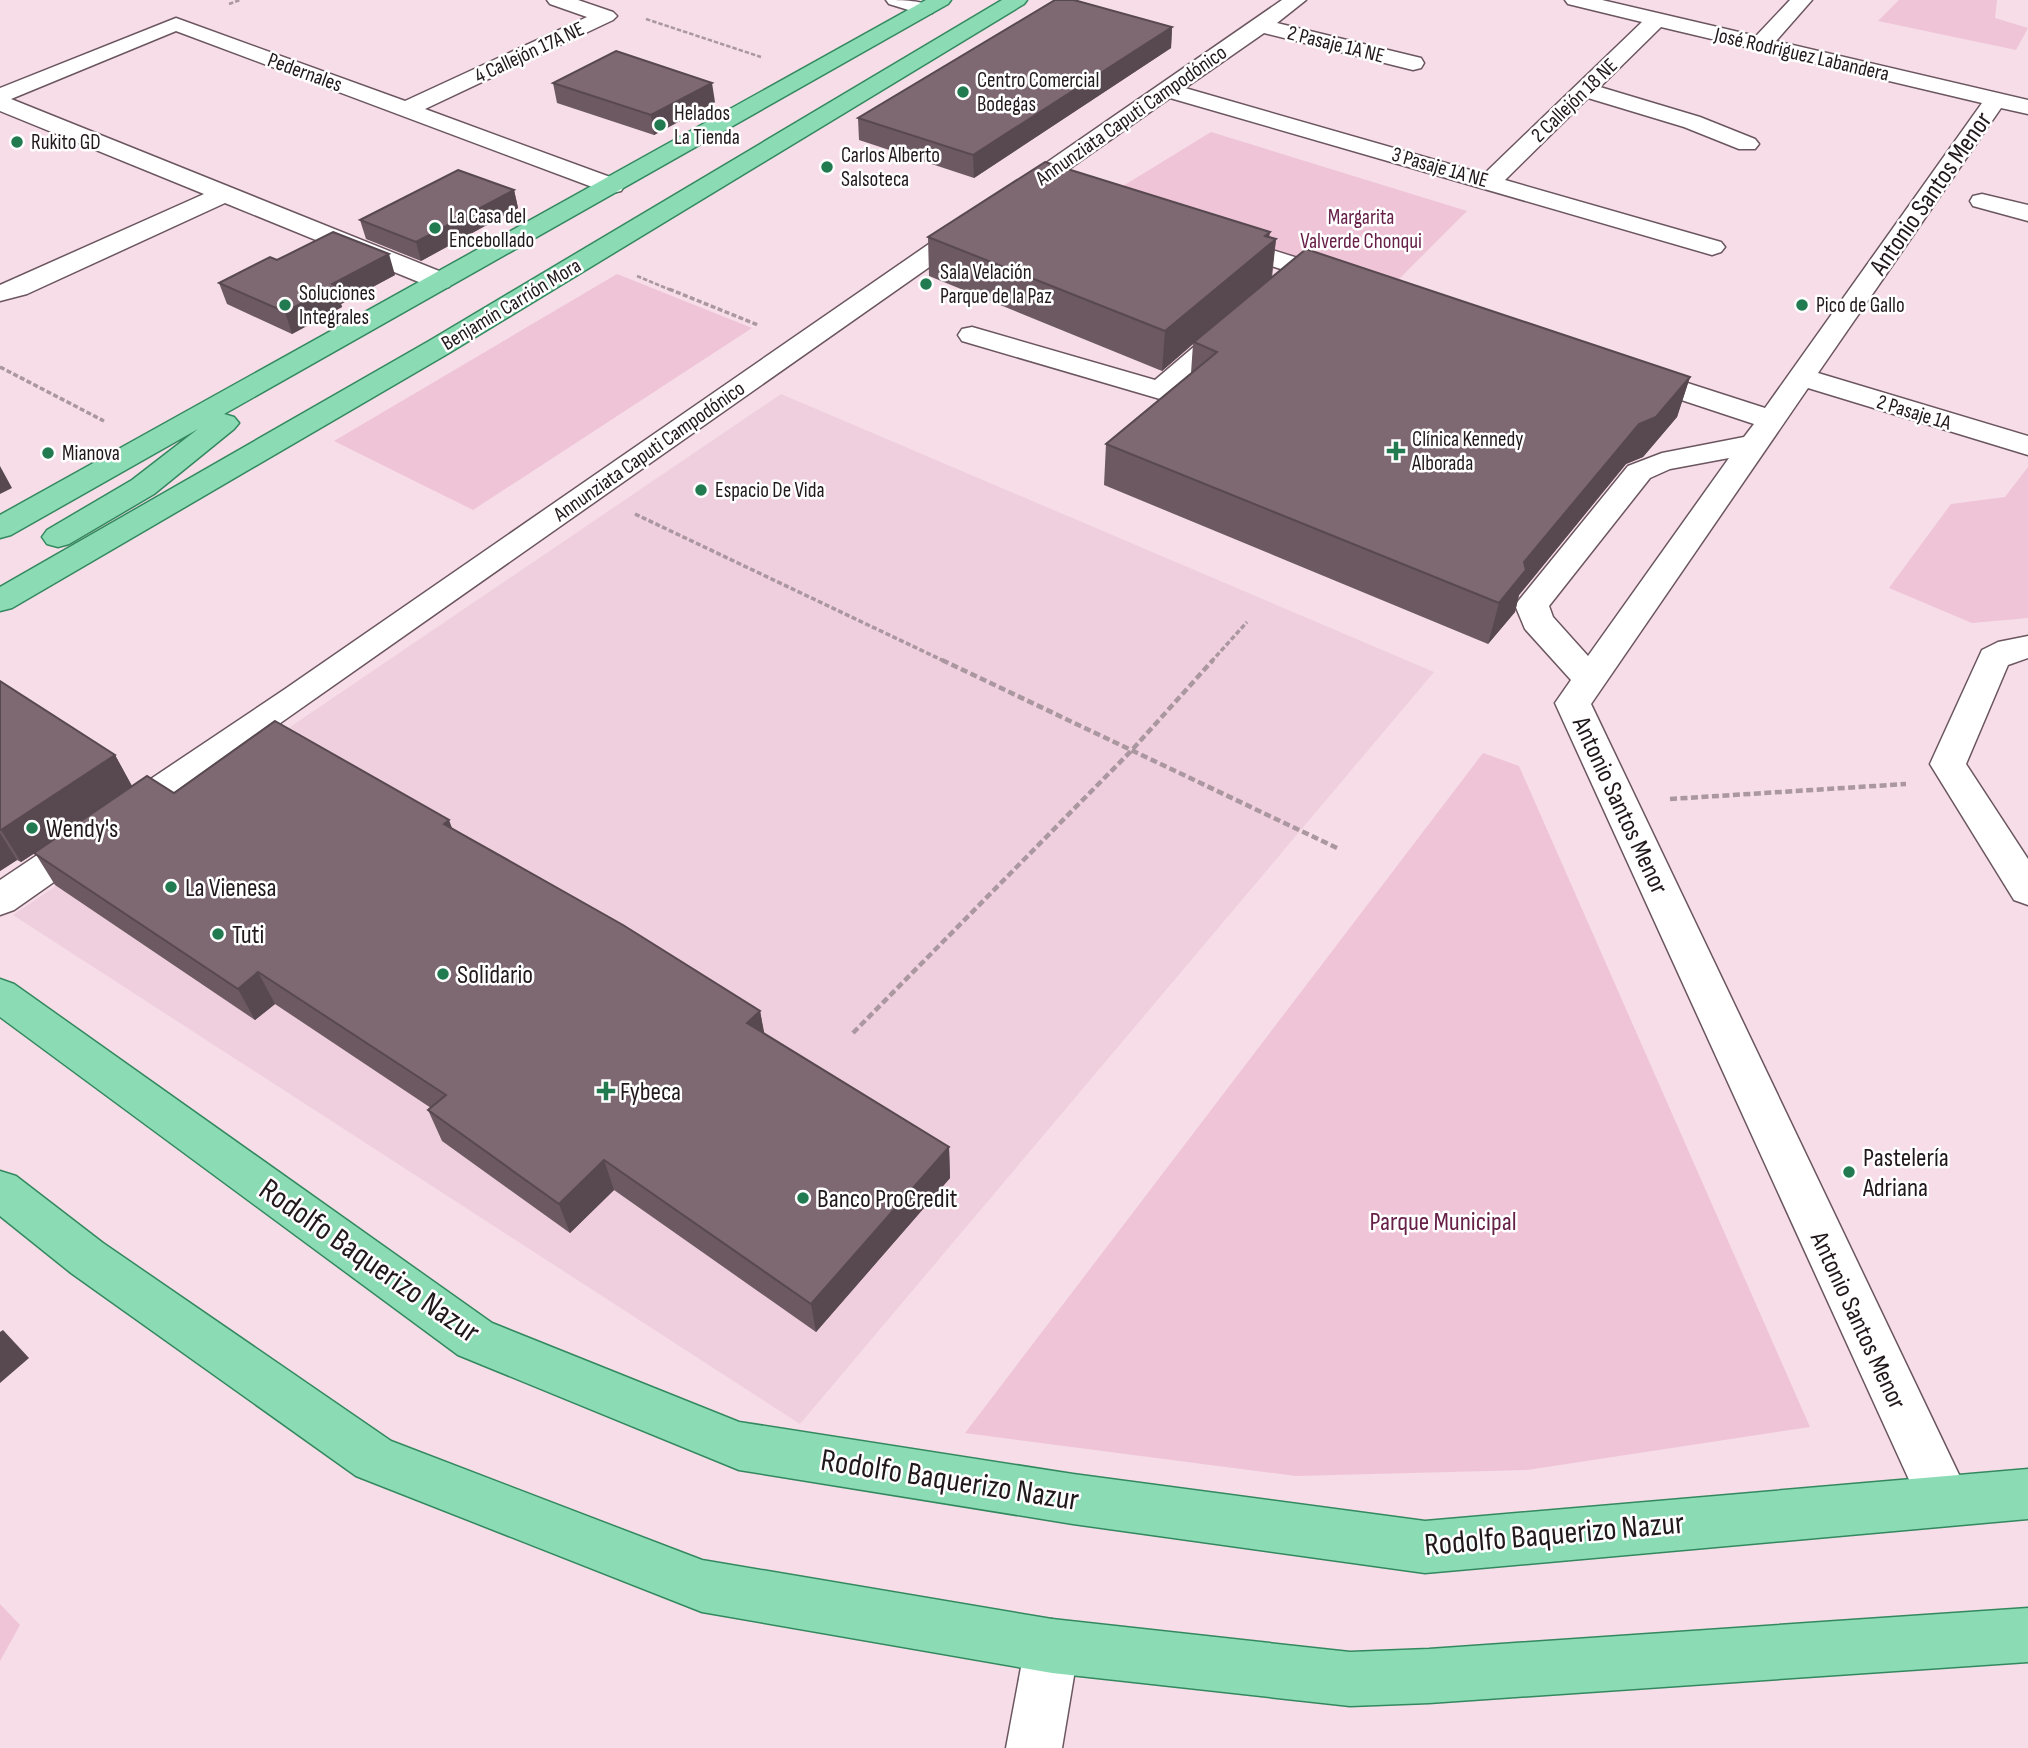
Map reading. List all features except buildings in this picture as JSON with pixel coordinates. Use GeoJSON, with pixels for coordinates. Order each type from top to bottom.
{"type":"FeatureCollection","features":[{"type":"Feature","properties":{"kind":"main road","name":"Benjamín Carrión Mora"},"geometry":{"type":"LineString","coordinates":[[0,601],[439,347],[1017,0]]}},
{"type":"Feature","properties":{"kind":"main road","name":"Benjamín Carrión Mora"},"geometry":{"type":"LineString","coordinates":[[0,528],[933,4]]}},
{"type":"Feature","properties":{"kind":"main road"},"geometry":{"type":"LineString","coordinates":[[439,347],[411,333],[409,321],[533,244],[548,221]]}},
{"type":"Feature","properties":{"kind":"main road"},"geometry":{"type":"LineString","coordinates":[[0,571],[144,487],[316,350]]}},
{"type":"Feature","properties":{"kind":"main road","name":"Rodolfo Baquerizo Nazur"},"geometry":{"type":"LineString","coordinates":[[0,995],[475,1339],[739,1446],[1073,1499],[1426,1547],[2028,1493]]}},
{"type":"Feature","properties":{"kind":"main road"},"geometry":{"type":"LineString","coordinates":[[0,1190],[87,1258],[374,1459],[702,1586],[1052,1646],[1350,1679],[1429,1676],[2028,1635]]}},
{"type":"Feature","properties":{"kind":"street","name":"4 Callejón 17A NE"},"geometry":{"type":"LineString","coordinates":[[558,0],[606,16]]}},
{"type":"Feature","properties":{"kind":"street"},"geometry":{"type":"LineString","coordinates":[[895,0],[933,4]]}},
{"type":"Feature","properties":{"kind":"street","name":"Annunziata Caputi Campodónico"},"geometry":{"type":"LineString","coordinates":[[0,900],[804,343],[1048,186],[1167,90],[1296,0]]}},
{"type":"Feature","properties":{"kind":"street","name":"José Rodriguez Labandera"},"geometry":{"type":"LineString","coordinates":[[1575,0],[2012,103]]}},
{"type":"Feature","properties":{"kind":"street"},"geometry":{"type":"LineString","coordinates":[[1760,44],[1802,0]]}},
{"type":"Feature","properties":{"kind":"street","name":"4 Callejón 17A NE"},"geometry":{"type":"LineString","coordinates":[[406,109],[606,16]]}},
{"type":"Feature","properties":{"kind":"street","name":"2 Callejón 18 NE"},"geometry":{"type":"LineString","coordinates":[[1490,181],[1657,19]]}},
{"type":"Feature","properties":{"kind":"street","name":"Pedernales"},"geometry":{"type":"LineString","coordinates":[[0,96],[176,24],[612,186]]}},
{"type":"Feature","properties":{"kind":"street","name":"2 Pasaje 1A NE"},"geometry":{"type":"LineString","coordinates":[[1259,25],[1413,63]]}},
{"type":"Feature","properties":{"kind":"street","name":"3 Pasaje 1A NE"},"geometry":{"type":"LineString","coordinates":[[1167,90],[1712,247]]}},
{"type":"Feature","properties":{"kind":"street"},"geometry":{"type":"LineString","coordinates":[[1585,90],[1692,122],[1748,144]]}},
{"type":"Feature","properties":{"kind":"street"},"geometry":{"type":"LineString","coordinates":[[0,103],[440,281]]}},
{"type":"Feature","properties":{"kind":"street","name":"Antonio Santos Menor"},"geometry":{"type":"LineString","coordinates":[[1944,1499],[1573,703],[1801,377],[2012,103]]}},
{"type":"Feature","properties":{"kind":"street"},"geometry":{"type":"LineString","coordinates":[[0,293],[18,288],[225,194]]}},
{"type":"Feature","properties":{"kind":"street"},"geometry":{"type":"LineString","coordinates":[[1982,201],[2028,213]]}},
{"type":"Feature","properties":{"kind":"street"},"geometry":{"type":"LineString","coordinates":[[1201,235],[1293,277],[1356,285]]}},
{"type":"Feature","properties":{"kind":"street"},"geometry":{"type":"LineString","coordinates":[[972,335],[1160,390],[1252,312]]}},
{"type":"Feature","properties":{"kind":"street"},"geometry":{"type":"LineString","coordinates":[[1616,370],[1763,432]]}},
{"type":"Feature","properties":{"kind":"street","name":"2 Pasaje 1A"},"geometry":{"type":"LineString","coordinates":[[1801,377],[2028,446]]}},
{"type":"Feature","properties":{"kind":"street"},"geometry":{"type":"LineString","coordinates":[[1591,680],[1537,621],[1532,605],[1639,472],[1662,462],[1763,432]]}},
{"type":"Feature","properties":{"kind":"street"},"geometry":{"type":"LineString","coordinates":[[2028,648],[2010,650],[1994,658],[1948,764],[2028,890]]}},
{"type":"Feature","properties":{"kind":"street"},"geometry":{"type":"LineString","coordinates":[[1034,1748],[1052,1646]]}},
{"type":"Feature","properties":{"kind":"path"},"geometry":{"type":"LineString","coordinates":[[606,16],[629,14],[811,73]]}},
{"type":"Feature","properties":{"kind":"path"},"geometry":{"type":"LineString","coordinates":[[590,257],[804,343]]}},
{"type":"Feature","properties":{"kind":"path"},"geometry":{"type":"LineString","coordinates":[[0,367],[148,444]]}},
{"type":"Feature","properties":{"kind":"path"},"geometry":{"type":"LineString","coordinates":[[590,492],[1337,848]]}},
{"type":"Feature","properties":{"kind":"path"},"geometry":{"type":"LineString","coordinates":[[853,1033],[1132,750],[1247,622]]}},
{"type":"Feature","properties":{"kind":"path"},"geometry":{"type":"LineString","coordinates":[[1619,802],[1959,780]]}},
{"type":"Feature","properties":{"kind":"shaded area"},"geometry":{"type":"Polygon","coordinates":[[[781,394],[1434,672],[800,1424],[13,915],[781,394]]]}},
{"type":"Feature","properties":{"kind":"green space"},"geometry":{"type":"Polygon","coordinates":[[[1899,0],[1997,0],[1995,18],[2028,28],[2016,50],[1878,21],[1899,0]]]}},
{"type":"Feature","properties":{"kind":"green space","name":"Margarita Valverde Chonqui"},"geometry":{"type":"Polygon","coordinates":[[[1211,132],[1467,211],[1390,288],[1105,197],[1211,132]]]}},
{"type":"Feature","properties":{"kind":"green space"},"geometry":{"type":"Polygon","coordinates":[[[617,274],[752,328],[473,510],[334,441],[617,274]]]}},
{"type":"Feature","properties":{"kind":"green space"},"geometry":{"type":"Polygon","coordinates":[[[2028,467],[2028,618],[1972,623],[1889,588],[1951,504],[2005,497],[2028,467]]]}},
{"type":"Feature","properties":{"kind":"green space","name":"Parque Municipal"},"geometry":{"type":"Polygon","coordinates":[[[1483,753],[1519,766],[1810,1427],[1527,1470],[1296,1476],[965,1433],[1483,753]]]}},
{"type":"Feature","properties":{"kind":"green space"},"geometry":{"type":"Polygon","coordinates":[[[0,1604],[20,1625],[0,1661],[0,1604]]]}},
{"type":"Feature","properties":{"kind":"place","name":"Centro Comercial Bodegas"},"geometry":{"type":"Point","coordinates":[963,92]}},
{"type":"Feature","properties":{"kind":"place","name":"Helados La Tienda"},"geometry":{"type":"Point","coordinates":[660,125]}},
{"type":"Feature","properties":{"kind":"place","name":"Rukito GD"},"geometry":{"type":"Point","coordinates":[17,142]}},
{"type":"Feature","properties":{"kind":"place","name":"Carlos Alberto Salsoteca"},"geometry":{"type":"Point","coordinates":[827,167]}},
{"type":"Feature","properties":{"kind":"place","name":"La Casa del Encebollado"},"geometry":{"type":"Point","coordinates":[435,228]}},
{"type":"Feature","properties":{"kind":"place","name":"Sala Velación Parque de la Paz"},"geometry":{"type":"Point","coordinates":[926,284]}},
{"type":"Feature","properties":{"kind":"place","name":"Soluciones Integrales"},"geometry":{"type":"Point","coordinates":[285,305]}},
{"type":"Feature","properties":{"kind":"place","name":"Pico de Gallo"},"geometry":{"type":"Point","coordinates":[1802,305]}},
{"type":"Feature","properties":{"kind":"place","name":"Clínica Kennedy Alborada"},"geometry":{"type":"Point","coordinates":[1396,451]}},
{"type":"Feature","properties":{"kind":"place","name":"Mianova"},"geometry":{"type":"Point","coordinates":[48,453]}},
{"type":"Feature","properties":{"kind":"place","name":"Espacio De Vida"},"geometry":{"type":"Point","coordinates":[701,490]}},
{"type":"Feature","properties":{"kind":"place","name":"Wendy's"},"geometry":{"type":"Point","coordinates":[32,828]}},
{"type":"Feature","properties":{"kind":"place","name":"La Vienesa"},"geometry":{"type":"Point","coordinates":[171,887]}},
{"type":"Feature","properties":{"kind":"place","name":"Tuti"},"geometry":{"type":"Point","coordinates":[218,934]}},
{"type":"Feature","properties":{"kind":"place","name":"Solidario"},"geometry":{"type":"Point","coordinates":[443,974]}},
{"type":"Feature","properties":{"kind":"place","name":"Fybeca"},"geometry":{"type":"Point","coordinates":[606,1091]}},
{"type":"Feature","properties":{"kind":"place","name":"Pastelería Adriana"},"geometry":{"type":"Point","coordinates":[1849,1172]}},
{"type":"Feature","properties":{"kind":"place","name":"Banco ProCredit"},"geometry":{"type":"Point","coordinates":[803,1198]}}]}
